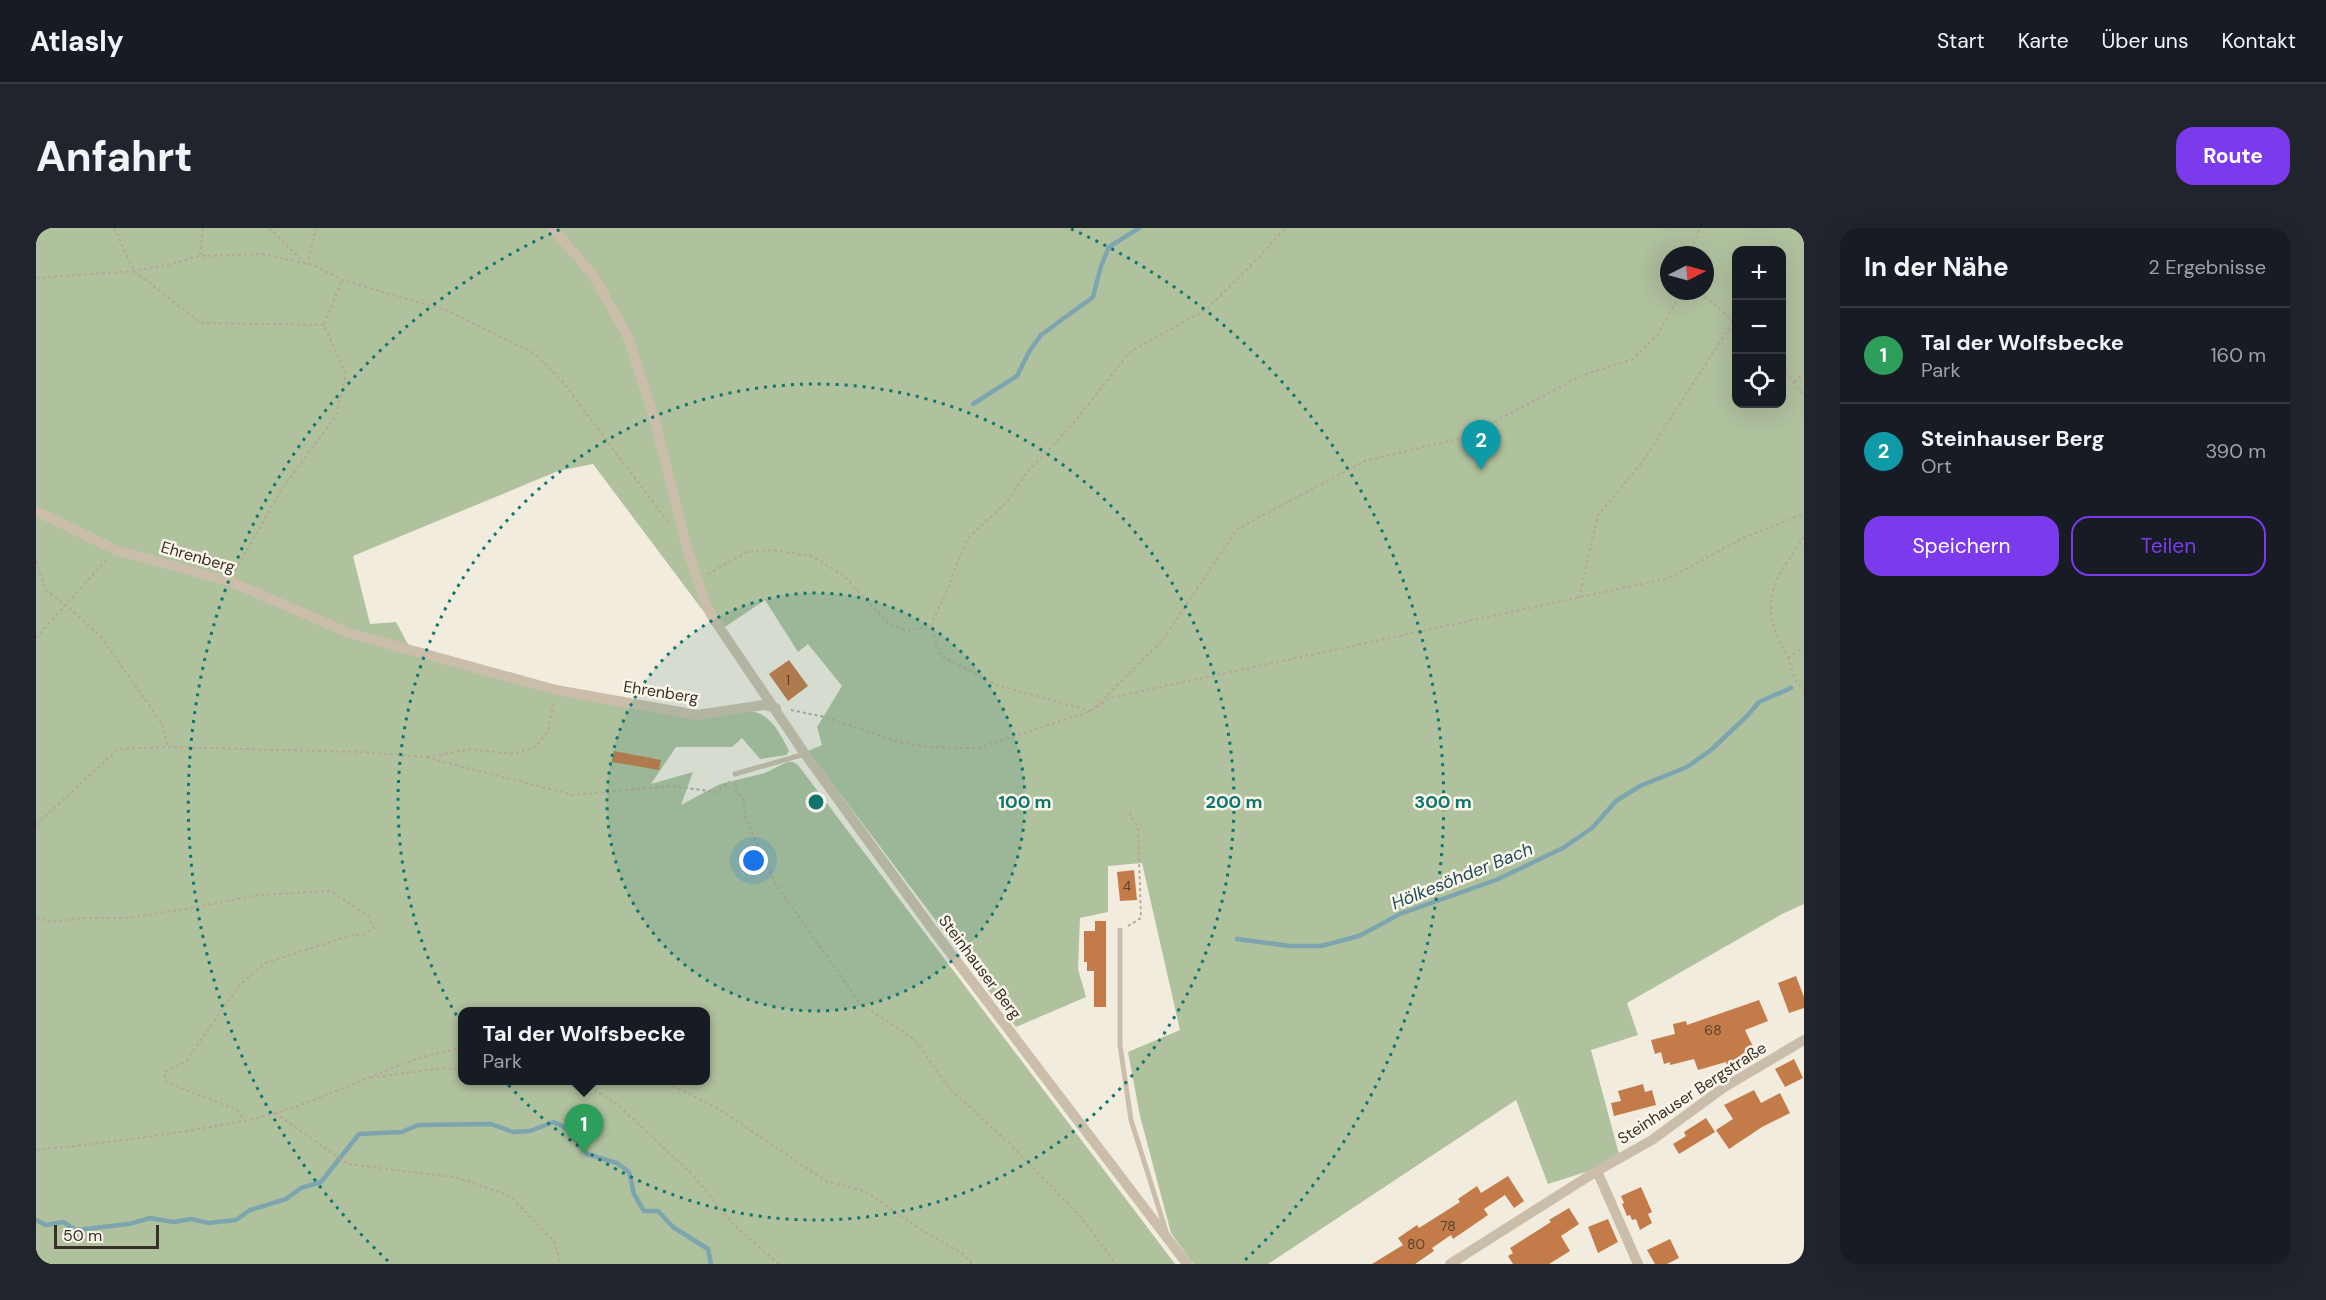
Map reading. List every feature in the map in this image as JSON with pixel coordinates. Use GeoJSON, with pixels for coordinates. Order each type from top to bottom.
{"type":"FeatureCollection","features":[{"type":"Feature","properties":{"kind":"street"},"geometry":{"type":"LineString","coordinates":[[552,228],[593,275],[628,337],[653,414],[687,548],[698,581],[713,618],[776,708]]}},
{"type":"Feature","properties":{"kind":"street","name":"Ehrenberg"},"geometry":{"type":"LineString","coordinates":[[36,511],[116,550],[229,580],[349,633],[556,690],[697,715],[764,705],[776,708]]}},
{"type":"Feature","properties":{"kind":"street","name":"Steinhauser Berg"},"geometry":{"type":"LineString","coordinates":[[776,708],[805,754],[961,967],[1187,1264]]}},
{"type":"Feature","properties":{"kind":"street","name":"Steinhauser Bergstraße"},"geometry":{"type":"LineString","coordinates":[[1450,1264],[1597,1171],[1652,1140],[1723,1088],[1804,1040]]}},
{"type":"Feature","properties":{"kind":"street"},"geometry":{"type":"LineString","coordinates":[[1597,1171],[1638,1264]]}},
{"type":"Feature","properties":{"kind":"lane"},"geometry":{"type":"LineString","coordinates":[[735,774],[805,754]]}},
{"type":"Feature","properties":{"kind":"lane","name":"Steinhauser Berg"},"geometry":{"type":"LineString","coordinates":[[1120,930],[1120,1045],[1131,1120],[1168,1239]]}},
{"type":"Feature","properties":{"kind":"path"},"geometry":{"type":"LineString","coordinates":[[114,228],[134,271],[201,323],[324,325]]}},
{"type":"Feature","properties":{"kind":"path"},"geometry":{"type":"LineString","coordinates":[[200,256],[203,228]]}},
{"type":"Feature","properties":{"kind":"path"},"geometry":{"type":"LineString","coordinates":[[269,228],[307,265]]}},
{"type":"Feature","properties":{"kind":"path"},"geometry":{"type":"LineString","coordinates":[[307,265],[316,228]]}},
{"type":"Feature","properties":{"kind":"path"},"geometry":{"type":"LineString","coordinates":[[1090,711],[997,685],[940,655],[931,625],[967,539],[1006,503],[1024,476],[1071,426],[1130,352],[1207,309],[1285,228]]}},
{"type":"Feature","properties":{"kind":"path"},"geometry":{"type":"LineString","coordinates":[[1693,246],[1700,228]]}},
{"type":"Feature","properties":{"kind":"path"},"geometry":{"type":"LineString","coordinates":[[36,278],[134,271],[200,256],[263,254],[313,265],[342,280],[448,311],[534,353],[562,381],[673,529]]}},
{"type":"Feature","properties":{"kind":"path"},"geometry":{"type":"LineString","coordinates":[[229,580],[283,487],[336,416],[346,374],[324,325],[342,280]]}},
{"type":"Feature","properties":{"kind":"path"},"geometry":{"type":"LineString","coordinates":[[1090,711],[1163,640],[1237,529],[1365,461],[1465,437],[1583,375],[1633,360],[1658,334],[1677,300]]}},
{"type":"Feature","properties":{"kind":"path"},"geometry":{"type":"LineString","coordinates":[[1709,300],[1732,320]]}},
{"type":"Feature","properties":{"kind":"path"},"geometry":{"type":"LineString","coordinates":[[1578,599],[1598,515],[1641,464],[1732,328]]}},
{"type":"Feature","properties":{"kind":"path"},"geometry":{"type":"LineString","coordinates":[[1786,373],[1804,396]]}},
{"type":"Feature","properties":{"kind":"path"},"geometry":{"type":"LineString","coordinates":[[1794,382],[1804,373]]}},
{"type":"Feature","properties":{"kind":"path"},"geometry":{"type":"LineString","coordinates":[[776,708],[797,710],[825,717],[903,743],[927,747],[978,748],[1090,711],[1110,698],[1669,578],[1745,537],[1804,513]]}},
{"type":"Feature","properties":{"kind":"path"},"geometry":{"type":"LineString","coordinates":[[1804,537],[1774,583],[1771,597],[1772,617],[1777,636],[1788,658],[1793,679],[1804,690]]}},
{"type":"Feature","properties":{"kind":"path"},"geometry":{"type":"LineString","coordinates":[[36,638],[116,550]]}},
{"type":"Feature","properties":{"kind":"path"},"geometry":{"type":"LineString","coordinates":[[698,581],[747,552],[770,550],[812,556],[844,576],[890,625],[908,632],[931,625]]}},
{"type":"Feature","properties":{"kind":"path"},"geometry":{"type":"LineString","coordinates":[[36,561],[45,590],[65,604],[101,637],[161,722],[168,747]]}},
{"type":"Feature","properties":{"kind":"path"},"geometry":{"type":"LineString","coordinates":[[1788,658],[1804,647]]}},
{"type":"Feature","properties":{"kind":"path"},"geometry":{"type":"LineString","coordinates":[[425,757],[471,748],[512,754],[534,748],[548,732],[556,690]]}},
{"type":"Feature","properties":{"kind":"path"},"geometry":{"type":"LineString","coordinates":[[36,824],[118,749],[168,747],[359,752],[425,757],[573,795],[671,786],[717,792],[735,774]]}},
{"type":"Feature","properties":{"kind":"path"},"geometry":{"type":"LineString","coordinates":[[735,774],[736,790],[744,800],[745,817],[775,883],[860,1003],[915,1040],[949,1088],[1008,1142],[1079,1215],[1116,1264]]}},
{"type":"Feature","properties":{"kind":"path"},"geometry":{"type":"LineString","coordinates":[[1120,930],[1141,918],[1138,828],[1128,810]]}},
{"type":"Feature","properties":{"kind":"path"},"geometry":{"type":"LineString","coordinates":[[36,918],[52,922],[84,918],[127,918],[192,908],[258,894],[331,891],[368,916],[374,927],[365,934],[348,936],[265,963],[238,987],[186,1061],[164,1073],[166,1082],[237,1110],[245,1121]]}},
{"type":"Feature","properties":{"kind":"path"},"geometry":{"type":"LineString","coordinates":[[36,1150],[245,1121],[275,1113],[403,1063],[458,1049]]}},
{"type":"Feature","properties":{"kind":"path"},"geometry":{"type":"LineString","coordinates":[[368,1078],[406,1075],[441,1068],[458,1069]]}},
{"type":"Feature","properties":{"kind":"path"},"geometry":{"type":"LineString","coordinates":[[587,1085],[616,1104],[693,1176],[734,1225],[779,1264]]}},
{"type":"Feature","properties":{"kind":"path"},"geometry":{"type":"LineString","coordinates":[[672,1085],[718,1109],[826,1181],[865,1191],[920,1229],[963,1254],[972,1264]]}},
{"type":"Feature","properties":{"kind":"path"},"geometry":{"type":"LineString","coordinates":[[275,1113],[348,1164],[459,1178],[510,1196],[554,1241],[561,1264]]}},
{"type":"Feature","properties":{"kind":"green space"},"geometry":{"type":"Polygon","coordinates":[[[36,228],[1804,228],[1804,904],[1782,914],[1627,1003],[1638,1035],[1591,1050],[1619,1154],[1595,1169],[1548,1184],[1516,1100],[1268,1264],[1193,1264],[1171,1233],[1140,1116],[1128,1052],[1180,1030],[1142,863],[1108,866],[1108,912],[1080,918],[1078,969],[1086,997],[1016,1027],[808,751],[822,745],[817,727],[842,686],[808,644],[798,652],[765,600],[725,627],[716,628],[593,464],[558,471],[353,556],[370,624],[396,622],[409,646],[583,693],[653,708],[697,716],[751,712],[768,719],[787,746],[789,751],[786,755],[760,759],[742,738],[732,747],[676,747],[651,784],[693,772],[681,805],[720,784],[765,773],[787,762],[798,765],[1175,1264],[36,1264],[36,228]]]}},
{"type":"Feature","properties":{"kind":"building"},"geometry":{"type":"Polygon","coordinates":[[[789,660],[808,686],[788,701],[769,674],[789,660]]]}},
{"type":"Feature","properties":{"kind":"building"},"geometry":{"type":"Polygon","coordinates":[[[614,751],[661,760],[659,770],[612,762],[614,751]]]}},
{"type":"Feature","properties":{"kind":"building"},"geometry":{"type":"Polygon","coordinates":[[[1134,870],[1137,900],[1120,901],[1117,872],[1134,870]]]}},
{"type":"Feature","properties":{"kind":"building"},"geometry":{"type":"Polygon","coordinates":[[[1095,921],[1106,921],[1106,1007],[1094,1007],[1094,971],[1087,971],[1087,962],[1084,962],[1084,931],[1095,931],[1095,921]]]}},
{"type":"Feature","properties":{"kind":"building"},"geometry":{"type":"Polygon","coordinates":[[[1796,976],[1804,997],[1804,1008],[1789,1013],[1778,983],[1796,976]]]}},
{"type":"Feature","properties":{"kind":"building"},"geometry":{"type":"Polygon","coordinates":[[[1759,1000],[1768,1021],[1745,1030],[1758,1057],[1728,1070],[1726,1062],[1698,1070],[1694,1059],[1670,1065],[1670,1062],[1664,1064],[1661,1052],[1655,1054],[1651,1040],[1675,1034],[1673,1024],[1686,1021],[1687,1025],[1759,1000]]]}},
{"type":"Feature","properties":{"kind":"building"},"geometry":{"type":"Polygon","coordinates":[[[1794,1059],[1803,1078],[1785,1087],[1775,1069],[1794,1059]]]}},
{"type":"Feature","properties":{"kind":"building"},"geometry":{"type":"Polygon","coordinates":[[[1643,1084],[1645,1092],[1652,1090],[1656,1105],[1614,1116],[1611,1103],[1621,1101],[1618,1091],[1643,1084]]]}},
{"type":"Feature","properties":{"kind":"building"},"geometry":{"type":"Polygon","coordinates":[[[1754,1090],[1761,1103],[1780,1093],[1790,1113],[1762,1127],[1729,1149],[1716,1130],[1733,1119],[1724,1105],[1754,1090]]]}},
{"type":"Feature","properties":{"kind":"building"},"geometry":{"type":"Polygon","coordinates":[[[1706,1118],[1715,1132],[1679,1154],[1673,1144],[1686,1136],[1684,1132],[1706,1118]]]}},
{"type":"Feature","properties":{"kind":"building"},"geometry":{"type":"Polygon","coordinates":[[[1508,1176],[1524,1201],[1514,1208],[1505,1195],[1484,1209],[1488,1215],[1453,1239],[1451,1235],[1415,1264],[1372,1264],[1403,1245],[1398,1238],[1417,1225],[1419,1228],[1460,1202],[1458,1199],[1477,1186],[1481,1193],[1508,1176]]]}},
{"type":"Feature","properties":{"kind":"building"},"geometry":{"type":"Polygon","coordinates":[[[1641,1187],[1652,1212],[1648,1214],[1652,1223],[1640,1230],[1636,1219],[1632,1220],[1630,1215],[1627,1216],[1621,1196],[1641,1187]]]}},
{"type":"Feature","properties":{"kind":"building"},"geometry":{"type":"Polygon","coordinates":[[[1569,1208],[1579,1224],[1561,1236],[1570,1251],[1549,1264],[1513,1264],[1508,1256],[1513,1253],[1510,1248],[1569,1208]]]}},
{"type":"Feature","properties":{"kind":"building"},"geometry":{"type":"Polygon","coordinates":[[[1608,1219],[1618,1242],[1598,1253],[1588,1227],[1608,1219]]]}},
{"type":"Feature","properties":{"kind":"building"},"geometry":{"type":"Polygon","coordinates":[[[1670,1239],[1679,1258],[1667,1264],[1655,1264],[1647,1250],[1670,1239]]]}},
{"type":"Feature","properties":{"kind":"waterway"},"geometry":{"type":"LineString","coordinates":[[973,404],[1017,376],[1030,350],[1041,335],[1093,297],[1101,266],[1109,247],[1139,228]]}},
{"type":"Feature","properties":{"kind":"waterway","name":"Hölkesöhder Bach"},"geometry":{"type":"LineString","coordinates":[[1237,939],[1290,946],[1321,946],[1359,936],[1400,914],[1496,880],[1563,848],[1592,828],[1616,801],[1640,786],[1687,767],[1711,750],[1759,702],[1791,688]]}},
{"type":"Feature","properties":{"kind":"waterway"},"geometry":{"type":"LineString","coordinates":[[36,1220],[46,1225],[63,1222],[76,1230],[129,1224],[150,1218],[174,1222],[191,1219],[209,1223],[236,1220],[250,1210],[286,1199],[301,1188],[321,1182],[359,1134],[402,1132],[418,1125],[491,1124],[513,1132],[530,1131],[554,1122],[569,1130],[587,1154],[617,1163],[629,1172],[634,1194],[644,1211],[658,1211],[673,1227],[708,1249],[711,1264]]}},
{"type":"Feature","properties":{"kind":"place","name":"Steinhauser Berg"},"geometry":{"type":"Point","coordinates":[1481,470]}},
{"type":"Feature","properties":{"kind":"place","name":"Tal der Wolfsbecke"},"geometry":{"type":"Point","coordinates":[584,1154]}}]}
